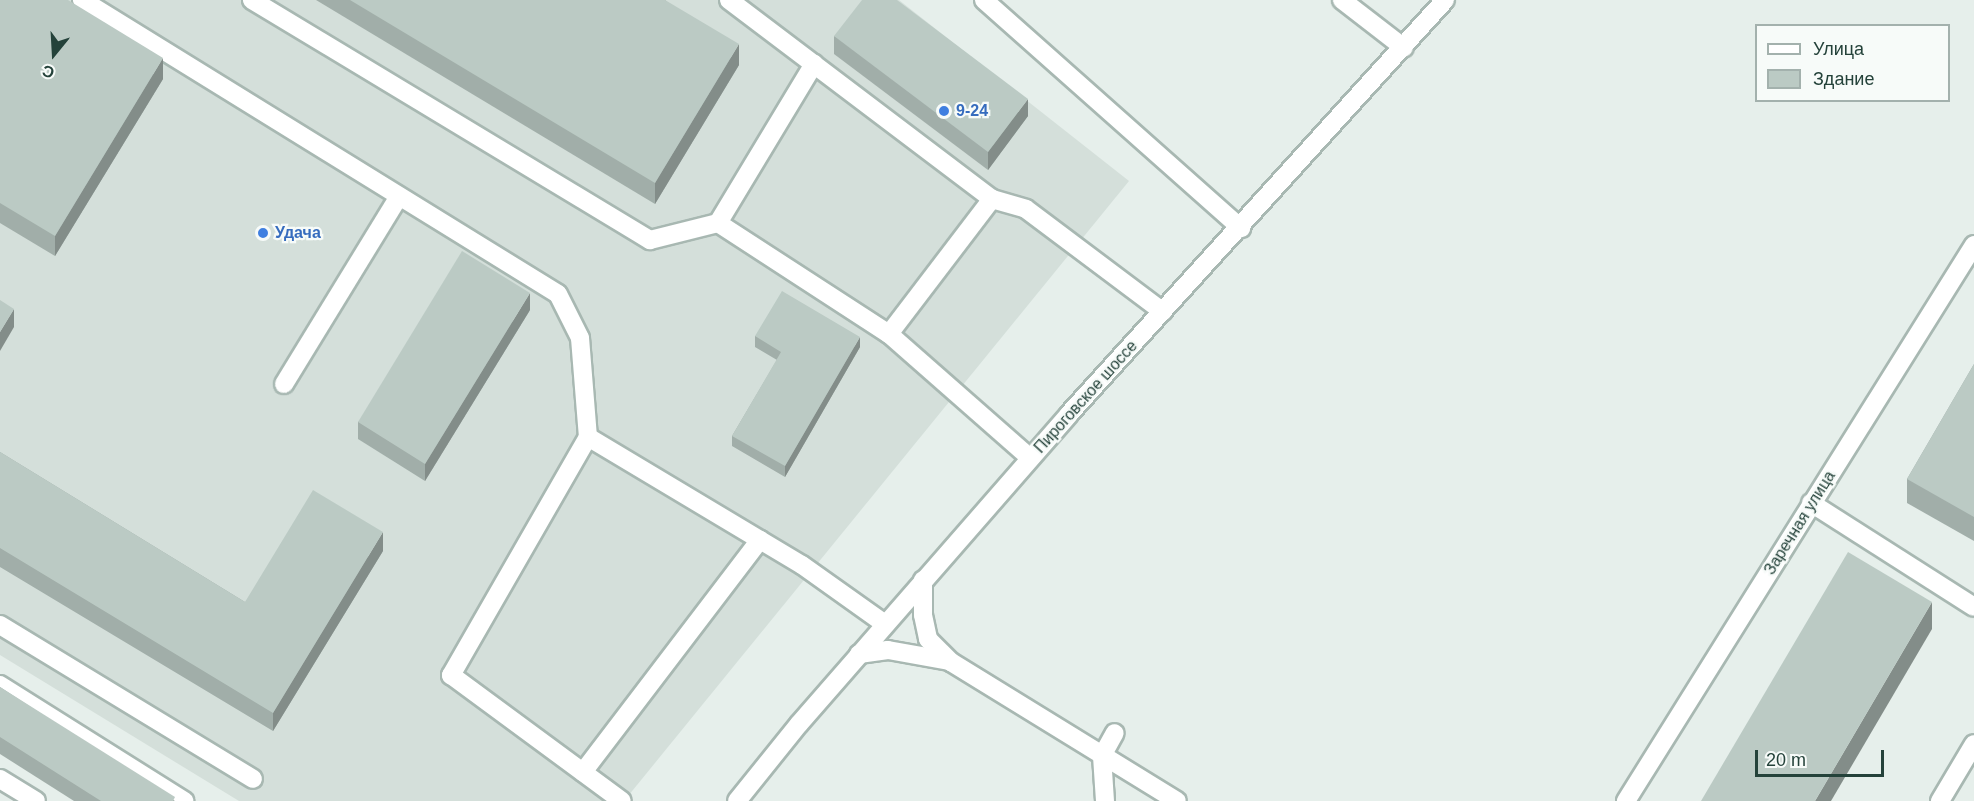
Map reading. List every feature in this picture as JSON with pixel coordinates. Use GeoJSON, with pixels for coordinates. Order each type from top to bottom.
{"type":"FeatureCollection","features":[{"type":"Feature","properties":{"kind":"street"},"geometry":{"type":"LineString","coordinates":[[82,0],[558,294],[580,338],[588,437],[451,675],[622,801]]}},
{"type":"Feature","properties":{"kind":"street"},"geometry":{"type":"LineString","coordinates":[[252,0],[650,240],[718,223],[814,64]]}},
{"type":"Feature","properties":{"kind":"street"},"geometry":{"type":"LineString","coordinates":[[729,0],[992,199],[1026,209],[1163,312]]}},
{"type":"Feature","properties":{"kind":"street"},"geometry":{"type":"LineString","coordinates":[[984,0],[1241,228]]}},
{"type":"Feature","properties":{"kind":"street"},"geometry":{"type":"LineString","coordinates":[[1342,0],[1404,48]]}},
{"type":"Feature","properties":{"kind":"street","name":"Пироговское шоссе"},"geometry":{"type":"LineString","coordinates":[[737,801],[859,654],[1030,458],[1241,228],[1445,0]]}},
{"type":"Feature","properties":{"kind":"street"},"geometry":{"type":"LineString","coordinates":[[285,384],[399,196]]}},
{"type":"Feature","properties":{"kind":"street"},"geometry":{"type":"LineString","coordinates":[[889,334],[992,199]]}},
{"type":"Feature","properties":{"kind":"street"},"geometry":{"type":"LineString","coordinates":[[718,223],[889,334],[1030,458]]}},
{"type":"Feature","properties":{"kind":"street","name":"Заречная улица"},"geometry":{"type":"LineString","coordinates":[[1626,801],[1974,245]]}},
{"type":"Feature","properties":{"kind":"street"},"geometry":{"type":"LineString","coordinates":[[588,437],[760,540],[885,624]]}},
{"type":"Feature","properties":{"kind":"street"},"geometry":{"type":"LineString","coordinates":[[1812,503],[1974,607]]}},
{"type":"Feature","properties":{"kind":"street"},"geometry":{"type":"LineString","coordinates":[[583,772],[760,540]]}},
{"type":"Feature","properties":{"kind":"street"},"geometry":{"type":"LineString","coordinates":[[923,580],[923,615],[928,639],[951,662],[1177,801]]}},
{"type":"Feature","properties":{"kind":"street"},"geometry":{"type":"LineString","coordinates":[[0,625],[253,779]]}},
{"type":"Feature","properties":{"kind":"street"},"geometry":{"type":"LineString","coordinates":[[859,654],[888,650],[951,662]]}},
{"type":"Feature","properties":{"kind":"street"},"geometry":{"type":"LineString","coordinates":[[0,685],[184,801]]}},
{"type":"Feature","properties":{"kind":"street"},"geometry":{"type":"LineString","coordinates":[[1105,801],[1102,756],[1115,734]]}},
{"type":"Feature","properties":{"kind":"street"},"geometry":{"type":"LineString","coordinates":[[1940,801],[1974,744]]}},
{"type":"Feature","properties":{"kind":"street"},"geometry":{"type":"LineString","coordinates":[[0,778],[36,801]]}},
{"type":"Feature","properties":{"kind":"shaded area","name":"Удача"},"geometry":{"type":"Polygon","coordinates":[[[0,0],[899,0],[1129,181],[624,801],[239,801],[0,655],[0,0]]]}},
{"type":"Feature","properties":{"kind":"building"},"geometry":{"type":"Polygon","coordinates":[[[0,0],[68,0],[163,58],[55,236],[0,203],[0,0]]]}},
{"type":"Feature","properties":{"kind":"building"},"geometry":{"type":"Polygon","coordinates":[[[350,0],[665,0],[739,44],[655,183],[350,0]]]}},
{"type":"Feature","properties":{"kind":"building"},"geometry":{"type":"Polygon","coordinates":[[[862,0],[897,0],[1028,99],[988,152],[834,36],[862,0]]]}},
{"type":"Feature","properties":{"kind":"building"},"geometry":{"type":"Polygon","coordinates":[[[462,251],[530,293],[425,464],[358,422],[462,251]]]}},
{"type":"Feature","properties":{"kind":"building"},"geometry":{"type":"Polygon","coordinates":[[[782,291],[860,337],[785,466],[732,436],[781,352],[755,336],[782,291]]]}},
{"type":"Feature","properties":{"kind":"building"},"geometry":{"type":"Polygon","coordinates":[[[0,300],[14,309],[0,332],[0,300]]]}},
{"type":"Feature","properties":{"kind":"building"},"geometry":{"type":"Polygon","coordinates":[[[1974,364],[1974,517],[1907,479],[1974,364]]]}},
{"type":"Feature","properties":{"kind":"building"},"geometry":{"type":"Polygon","coordinates":[[[0,452],[245,602],[313,490],[383,532],[273,713],[0,548],[0,452]]]}},
{"type":"Feature","properties":{"kind":"building"},"geometry":{"type":"Polygon","coordinates":[[[1848,552],[1932,602],[1815,801],[1701,801],[1848,552]]]}},
{"type":"Feature","properties":{"kind":"building"},"geometry":{"type":"Polygon","coordinates":[[[0,687],[175,797],[173,801],[101,801],[0,737],[0,687]]]}},
{"type":"Feature","properties":{"kind":"place","name":"9-24"},"geometry":{"type":"Point","coordinates":[944,111]}},
{"type":"Feature","properties":{"kind":"place","name":"Удача"},"geometry":{"type":"Point","coordinates":[263,233]}}]}
